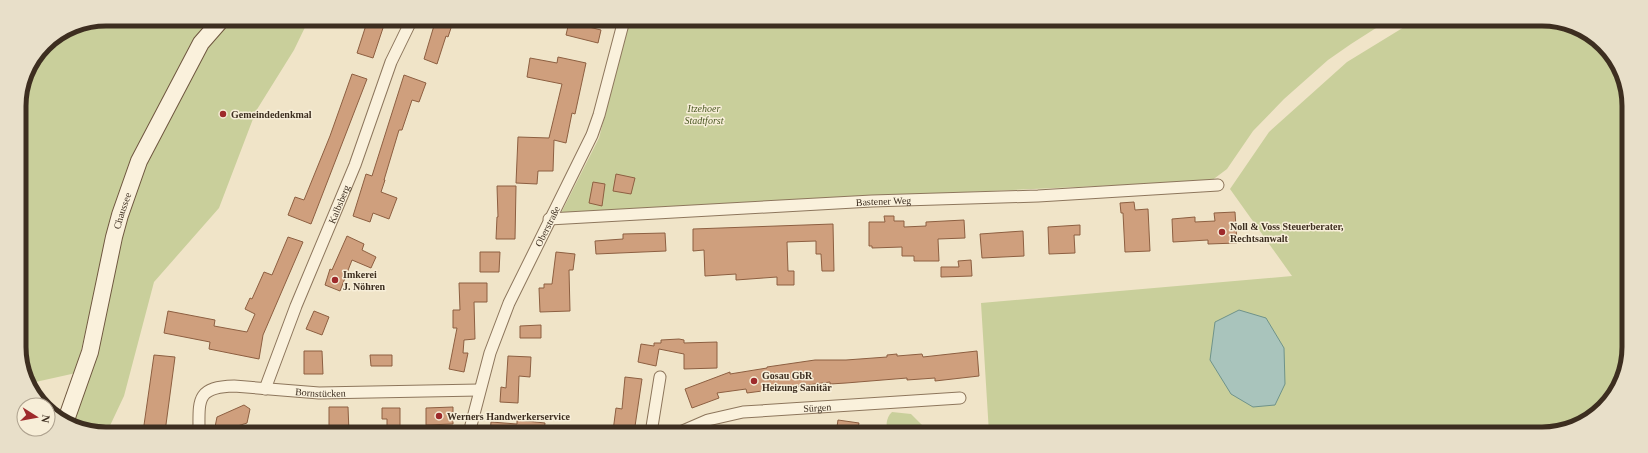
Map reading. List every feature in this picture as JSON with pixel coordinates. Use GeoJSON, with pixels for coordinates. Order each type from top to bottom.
{"type":"FeatureCollection","features":[{"type":"Feature","properties":{"kind":"street","name":"Chaussee"},"geometry":{"type":"LineString","coordinates":[[67,417],[90,352],[114,237],[139,161],[198,48],[216,26]]}},
{"type":"Feature","properties":{"kind":"street","name":"Kalbsberg"},"geometry":{"type":"LineString","coordinates":[[265,389],[296,306],[355,165],[391,62],[409,26]]}},
{"type":"Feature","properties":{"kind":"street","name":"Oberstraße"},"geometry":{"type":"LineString","coordinates":[[470,427],[490,353],[509,303],[549,219],[592,135],[622,26]]}},
{"type":"Feature","properties":{"kind":"street","name":"Bastener Weg"},"geometry":{"type":"LineString","coordinates":[[549,219],[872,201],[1038,196],[1218,185]]}},
{"type":"Feature","properties":{"kind":"street"},"geometry":{"type":"LineString","coordinates":[[653,427],[660,377]]}},
{"type":"Feature","properties":{"kind":"street","name":"Bornstücken"},"geometry":{"type":"LineString","coordinates":[[199,427],[200,403],[203,396],[209,389],[234,386],[319,393],[479,390]]}},
{"type":"Feature","properties":{"kind":"street","name":"Sürgen"},"geometry":{"type":"LineString","coordinates":[[692,427],[708,420],[743,412],[960,398]]}},
{"type":"Feature","properties":{"kind":"green space"},"geometry":{"type":"Polygon","coordinates":[[[106,26],[212,26],[108,232],[76,373],[34,382],[30,373],[27,357],[26,101],[32,76],[49,49],[66,37],[80,30],[106,26]]]}},
{"type":"Feature","properties":{"kind":"green space"},"geometry":{"type":"Polygon","coordinates":[[[224,26],[306,26],[294,50],[256,111],[219,208],[154,282],[124,396],[109,427],[80,423],[72,419],[118,238],[143,162],[196,58],[224,26]]]}},
{"type":"Feature","properties":{"kind":"green space","name":"Itzehoer Stadtforst"},"geometry":{"type":"Polygon","coordinates":[[[628,26],[1379,26],[1328,60],[1284,99],[1253,131],[1227,169],[1211,181],[944,193],[559,217],[599,138],[628,26]]]}},
{"type":"Feature","properties":{"kind":"green space"},"geometry":{"type":"Polygon","coordinates":[[[1406,26],[1552,27],[1568,30],[1577,34],[1599,49],[1611,66],[1618,80],[1622,101],[1622,352],[1618,373],[1602,400],[1595,407],[1577,419],[1563,424],[1547,427],[989,427],[981,303],[1292,276],[1230,189],[1269,132],[1347,62],[1406,26]]]}},
{"type":"Feature","properties":{"kind":"green space"},"geometry":{"type":"Polygon","coordinates":[[[892,412],[911,414],[924,427],[887,427],[888,417],[892,412]]]}},
{"type":"Feature","properties":{"kind":"water"},"geometry":{"type":"Polygon","coordinates":[[[1239,310],[1266,318],[1284,348],[1285,384],[1275,405],[1253,407],[1231,394],[1210,360],[1215,322],[1239,310]]]}},
{"type":"Feature","properties":{"kind":"building"},"geometry":{"type":"Polygon","coordinates":[[[366,26],[384,26],[373,58],[357,53],[366,26]]]}},
{"type":"Feature","properties":{"kind":"building"},"geometry":{"type":"Polygon","coordinates":[[[434,26],[452,26],[448,37],[446,36],[437,64],[424,59],[434,26]]]}},
{"type":"Feature","properties":{"kind":"building"},"geometry":{"type":"Polygon","coordinates":[[[568,26],[585,26],[601,30],[598,43],[566,35],[568,26]]]}},
{"type":"Feature","properties":{"kind":"building"},"geometry":{"type":"Polygon","coordinates":[[[558,57],[586,63],[575,114],[572,113],[566,143],[554,140],[553,171],[538,171],[537,184],[516,183],[518,137],[549,138],[562,84],[527,77],[530,58],[557,63],[558,57]]]}},
{"type":"Feature","properties":{"kind":"building"},"geometry":{"type":"Polygon","coordinates":[[[352,74],[367,79],[311,224],[288,215],[295,197],[304,200],[330,136],[352,74]]]}},
{"type":"Feature","properties":{"kind":"building"},"geometry":{"type":"Polygon","coordinates":[[[404,75],[426,83],[419,102],[412,100],[402,130],[399,130],[384,180],[381,192],[397,198],[389,219],[373,213],[370,222],[353,216],[366,174],[372,176],[404,75]]]}},
{"type":"Feature","properties":{"kind":"building"},"geometry":{"type":"Polygon","coordinates":[[[616,174],[635,178],[631,194],[613,191],[616,174]]]}},
{"type":"Feature","properties":{"kind":"building"},"geometry":{"type":"Polygon","coordinates":[[[593,182],[605,184],[602,206],[589,203],[593,182]]]}},
{"type":"Feature","properties":{"kind":"building"},"geometry":{"type":"Polygon","coordinates":[[[497,186],[516,186],[515,239],[496,239],[498,217],[497,186]]]}},
{"type":"Feature","properties":{"kind":"building"},"geometry":{"type":"Polygon","coordinates":[[[1134,202],[1135,210],[1148,209],[1150,251],[1125,252],[1123,213],[1121,213],[1120,203],[1134,202]]]}},
{"type":"Feature","properties":{"kind":"building"},"geometry":{"type":"Polygon","coordinates":[[[1235,212],[1237,243],[1208,244],[1208,240],[1173,242],[1172,219],[1195,217],[1195,222],[1215,221],[1214,213],[1235,212]]]}},
{"type":"Feature","properties":{"kind":"building"},"geometry":{"type":"Polygon","coordinates":[[[884,216],[894,216],[894,221],[904,221],[904,227],[926,226],[926,222],[964,220],[965,238],[938,239],[939,261],[914,261],[914,256],[902,256],[902,247],[872,248],[872,246],[869,246],[869,222],[885,222],[884,216]]]}},
{"type":"Feature","properties":{"kind":"building"},"geometry":{"type":"Polygon","coordinates":[[[833,224],[834,271],[822,271],[821,254],[816,254],[816,241],[787,242],[788,271],[794,271],[794,285],[777,285],[777,277],[736,280],[736,274],[705,276],[704,250],[693,251],[693,229],[833,224]]]}},
{"type":"Feature","properties":{"kind":"building"},"geometry":{"type":"Polygon","coordinates":[[[1080,225],[1080,235],[1074,235],[1075,253],[1049,254],[1048,227],[1080,225]]]}},
{"type":"Feature","properties":{"kind":"building"},"geometry":{"type":"Polygon","coordinates":[[[1023,231],[1024,256],[982,258],[980,234],[1023,231]]]}},
{"type":"Feature","properties":{"kind":"building"},"geometry":{"type":"Polygon","coordinates":[[[665,233],[666,251],[596,254],[595,241],[623,239],[623,234],[665,233]]]}},
{"type":"Feature","properties":{"kind":"building"},"geometry":{"type":"Polygon","coordinates":[[[347,236],[364,244],[362,250],[376,257],[371,268],[352,260],[340,291],[325,285],[330,269],[332,270],[347,236]]]}},
{"type":"Feature","properties":{"kind":"building"},"geometry":{"type":"Polygon","coordinates":[[[288,237],[303,242],[263,335],[259,359],[209,349],[210,342],[164,333],[168,311],[215,320],[214,326],[247,332],[255,314],[245,309],[250,298],[252,299],[264,272],[272,275],[288,237]]]}},
{"type":"Feature","properties":{"kind":"building"},"geometry":{"type":"Polygon","coordinates":[[[480,252],[500,252],[499,272],[480,272],[480,252]]]}},
{"type":"Feature","properties":{"kind":"building"},"geometry":{"type":"Polygon","coordinates":[[[556,252],[575,254],[573,270],[569,270],[570,311],[540,312],[539,288],[544,288],[544,284],[552,284],[556,252]]]}},
{"type":"Feature","properties":{"kind":"building"},"geometry":{"type":"Polygon","coordinates":[[[971,260],[972,276],[941,277],[941,267],[959,267],[958,261],[971,260]]]}},
{"type":"Feature","properties":{"kind":"building"},"geometry":{"type":"Polygon","coordinates":[[[459,283],[487,283],[487,302],[474,302],[475,339],[464,340],[463,353],[468,353],[464,372],[449,369],[457,328],[453,328],[453,310],[460,310],[459,283]]]}},
{"type":"Feature","properties":{"kind":"building"},"geometry":{"type":"Polygon","coordinates":[[[314,311],[329,317],[322,335],[306,329],[314,311]]]}},
{"type":"Feature","properties":{"kind":"building"},"geometry":{"type":"Polygon","coordinates":[[[541,325],[541,338],[520,338],[520,326],[541,325]]]}},
{"type":"Feature","properties":{"kind":"building"},"geometry":{"type":"Polygon","coordinates":[[[661,340],[684,340],[684,343],[717,342],[717,368],[684,369],[684,354],[659,349],[656,366],[638,362],[641,344],[654,346],[654,343],[661,343],[661,340]]]}},
{"type":"Feature","properties":{"kind":"building"},"geometry":{"type":"Polygon","coordinates":[[[304,351],[322,351],[323,374],[304,374],[304,351]]]}},
{"type":"Feature","properties":{"kind":"building"},"geometry":{"type":"Polygon","coordinates":[[[977,351],[979,376],[935,381],[935,378],[907,380],[907,378],[830,384],[830,382],[747,393],[746,389],[717,393],[719,398],[692,408],[685,389],[730,372],[730,374],[815,360],[846,360],[887,357],[887,355],[897,354],[897,356],[922,354],[923,357],[977,351]]]}},
{"type":"Feature","properties":{"kind":"building"},"geometry":{"type":"Polygon","coordinates":[[[154,355],[175,357],[166,427],[144,427],[154,355]]]}},
{"type":"Feature","properties":{"kind":"building"},"geometry":{"type":"Polygon","coordinates":[[[370,355],[392,355],[392,366],[371,366],[370,355]]]}},
{"type":"Feature","properties":{"kind":"building"},"geometry":{"type":"Polygon","coordinates":[[[508,356],[531,357],[530,377],[519,376],[518,403],[500,402],[501,387],[506,388],[508,356]]]}},
{"type":"Feature","properties":{"kind":"building"},"geometry":{"type":"Polygon","coordinates":[[[625,377],[642,379],[635,427],[614,427],[616,408],[622,409],[625,377]]]}},
{"type":"Feature","properties":{"kind":"building"},"geometry":{"type":"Polygon","coordinates":[[[244,405],[250,409],[247,423],[234,427],[215,427],[217,417],[244,405]]]}},
{"type":"Feature","properties":{"kind":"building"},"geometry":{"type":"Polygon","coordinates":[[[329,407],[348,407],[349,427],[329,427],[329,407]]]}},
{"type":"Feature","properties":{"kind":"building","name":"Werners Handwerkerservice"},"geometry":{"type":"Polygon","coordinates":[[[453,407],[453,424],[426,425],[426,408],[453,407]]]}},
{"type":"Feature","properties":{"kind":"building"},"geometry":{"type":"Polygon","coordinates":[[[382,408],[400,408],[400,427],[387,427],[387,419],[382,419],[382,408]]]}},
{"type":"Feature","properties":{"kind":"building"},"geometry":{"type":"Polygon","coordinates":[[[517,420],[545,423],[545,427],[491,427],[491,422],[517,424],[517,420]]]}},
{"type":"Feature","properties":{"kind":"building"},"geometry":{"type":"Polygon","coordinates":[[[838,420],[859,423],[858,427],[837,427],[838,420]]]}},
{"type":"Feature","properties":{"kind":"place","name":"Gemeindedenkmal"},"geometry":{"type":"Point","coordinates":[223,114]}},
{"type":"Feature","properties":{"kind":"place","name":"Noll & Voss Steuerberater, Rechtsanwalt"},"geometry":{"type":"Point","coordinates":[1222,232]}},
{"type":"Feature","properties":{"kind":"place","name":"Imkerei J. Nöhren"},"geometry":{"type":"Point","coordinates":[335,280]}},
{"type":"Feature","properties":{"kind":"place","name":"Gosau GbR Heizung Sanitär"},"geometry":{"type":"Point","coordinates":[754,381]}},
{"type":"Feature","properties":{"kind":"place","name":"Werners Handwerkerservice"},"geometry":{"type":"Point","coordinates":[439,416]}}]}
